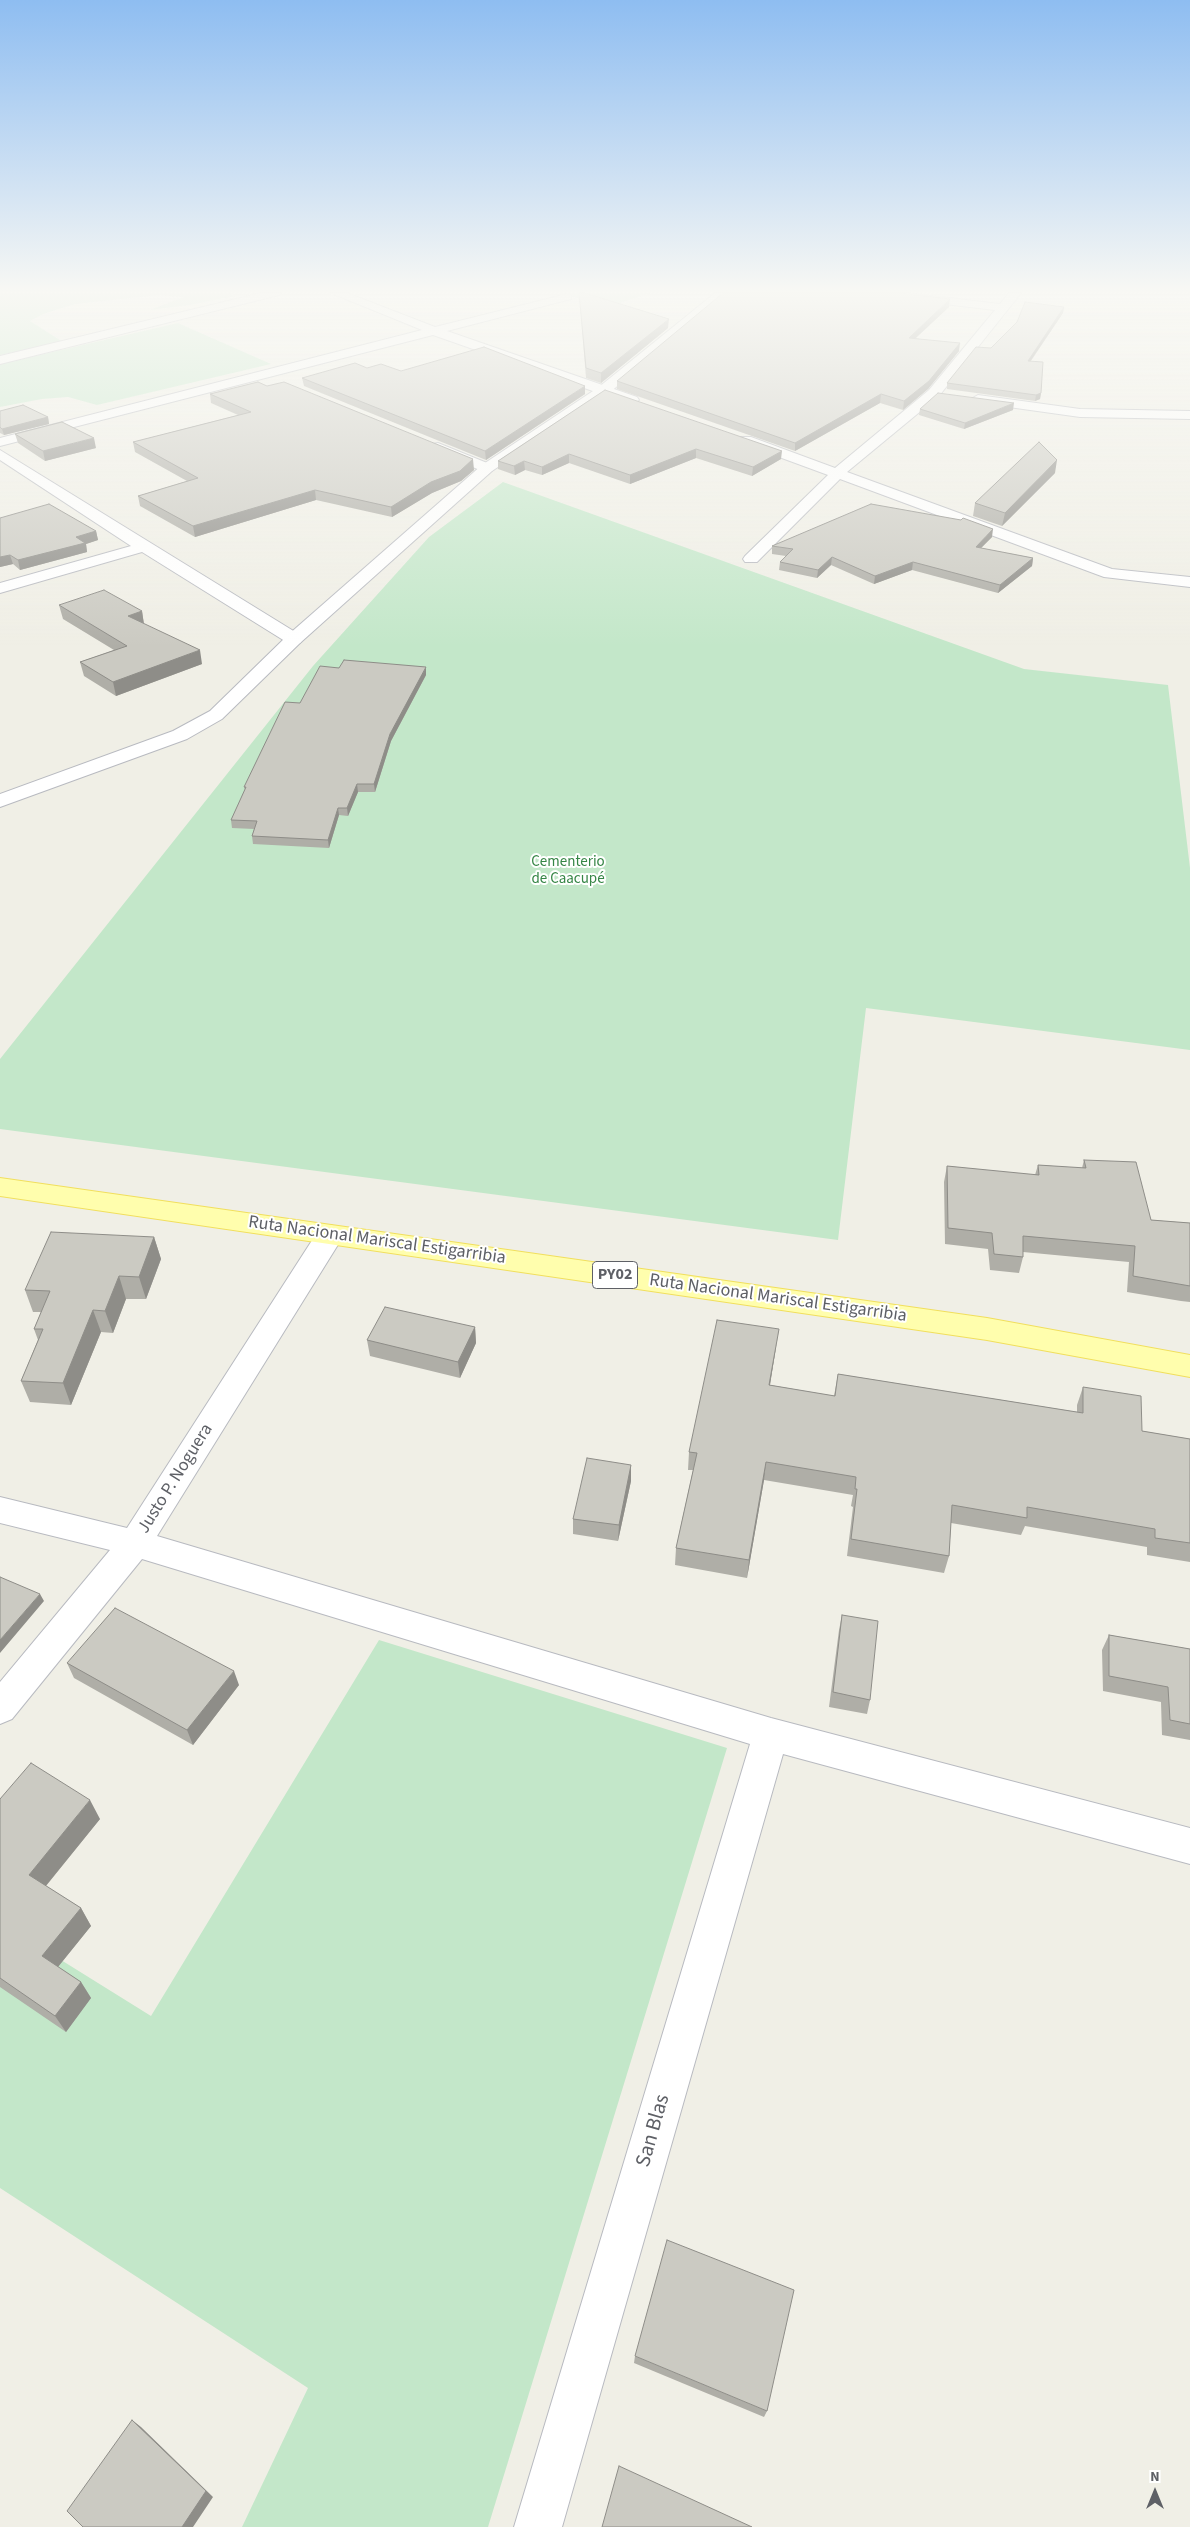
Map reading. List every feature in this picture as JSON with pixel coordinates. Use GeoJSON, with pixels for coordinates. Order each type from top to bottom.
{"type":"FeatureCollection","features":[{"type":"Feature","properties":{"kind":"main road","name":"Ruta Nacional Mariscal Estigarribia"},"geometry":{"type":"LineString","coordinates":[[0,1187],[977,1327],[1190,1366]]}},
{"type":"Feature","properties":{"kind":"main road","name":"Ruta Nacional Mariscal Estigarribia"},"geometry":{"type":"LineString","coordinates":[[0,1191],[38,1193]]}},
{"type":"Feature","properties":{"kind":"street"},"geometry":{"type":"LineString","coordinates":[[0,442],[121,411]]}},
{"type":"Feature","properties":{"kind":"street"},"geometry":{"type":"LineString","coordinates":[[0,801],[180,735],[216,714],[294,639],[488,468],[573,411]]}},
{"type":"Feature","properties":{"kind":"street"},"geometry":{"type":"LineString","coordinates":[[751,560],[838,473],[912,411]]}},
{"type":"Feature","properties":{"kind":"street"},"geometry":{"type":"LineString","coordinates":[[1065,411],[1080,413],[1190,415]]}},
{"type":"Feature","properties":{"kind":"street"},"geometry":{"type":"LineString","coordinates":[[735,436],[1110,574],[1190,582]]}},
{"type":"Feature","properties":{"kind":"street"},"geometry":{"type":"LineString","coordinates":[[424,442],[488,468]]}},
{"type":"Feature","properties":{"kind":"street"},"geometry":{"type":"LineString","coordinates":[[0,454],[144,547],[294,639]]}},
{"type":"Feature","properties":{"kind":"street"},"geometry":{"type":"LineString","coordinates":[[0,588],[144,547]]}},
{"type":"Feature","properties":{"kind":"street","name":"Justo P. Noguera"},"geometry":{"type":"LineString","coordinates":[[0,1708],[135,1543],[330,1235]]}},
{"type":"Feature","properties":{"kind":"street"},"geometry":{"type":"LineString","coordinates":[[0,1510],[135,1543],[771,1734],[1190,1846]]}},
{"type":"Feature","properties":{"kind":"street","name":"San Blas"},"geometry":{"type":"LineString","coordinates":[[538,2527],[771,1734]]}},
{"type":"Feature","properties":{"kind":"green space","name":"Cementerio de Caacupé"},"geometry":{"type":"Polygon","coordinates":[[[503,482],[1024,669],[1168,685],[1190,868],[1190,1050],[866,1008],[838,1240],[0,1129],[0,1059],[313,666],[429,537],[503,482]]]}},
{"type":"Feature","properties":{"kind":"green space"},"geometry":{"type":"Polygon","coordinates":[[[379,1640],[727,1748],[488,2527],[242,2527],[308,2388],[0,2188],[0,1922],[151,2016],[379,1640]]]}},
{"type":"Feature","properties":{"kind":"building"},"geometry":{"type":"Polygon","coordinates":[[[0,411],[35,411],[48,417],[2,429],[0,427],[0,411]]]}},
{"type":"Feature","properties":{"kind":"building"},"geometry":{"type":"Polygon","coordinates":[[[249,411],[355,411],[473,459],[460,471],[431,482],[391,507],[315,490],[193,526],[138,496],[198,478],[133,442],[251,412],[249,411]]]}},
{"type":"Feature","properties":{"kind":"building"},"geometry":{"type":"Polygon","coordinates":[[[385,411],[547,411],[485,451],[385,411]]]}},
{"type":"Feature","properties":{"kind":"building"},"geometry":{"type":"Polygon","coordinates":[[[573,411],[666,411],[782,451],[753,467],[696,449],[630,475],[569,454],[542,467],[524,461],[514,466],[498,461],[573,411]]]}},
{"type":"Feature","properties":{"kind":"building"},"geometry":{"type":"Polygon","coordinates":[[[703,411],[851,411],[795,443],[703,411]]]}},
{"type":"Feature","properties":{"kind":"building"},"geometry":{"type":"Polygon","coordinates":[[[926,411],[995,411],[965,423],[926,411]]]}},
{"type":"Feature","properties":{"kind":"building"},"geometry":{"type":"Polygon","coordinates":[[[62,422],[94,438],[43,451],[15,434],[62,422]]]}},
{"type":"Feature","properties":{"kind":"building"},"geometry":{"type":"Polygon","coordinates":[[[1039,442],[1057,460],[1005,513],[975,503],[1039,442]]]}},
{"type":"Feature","properties":{"kind":"building"},"geometry":{"type":"Polygon","coordinates":[[[49,504],[96,531],[76,537],[85,543],[18,560],[10,555],[0,557],[0,518],[49,504]]]}},
{"type":"Feature","properties":{"kind":"building"},"geometry":{"type":"Polygon","coordinates":[[[871,504],[961,520],[963,518],[993,529],[976,547],[1033,558],[1000,585],[913,562],[875,576],[832,557],[818,570],[780,562],[793,549],[772,546],[871,504]]]}},
{"type":"Feature","properties":{"kind":"building"},"geometry":{"type":"Polygon","coordinates":[[[104,590],[142,611],[128,616],[200,650],[113,682],[80,662],[127,646],[59,605],[104,590]]]}},
{"type":"Feature","properties":{"kind":"building"},"geometry":{"type":"Polygon","coordinates":[[[344,660],[426,667],[390,734],[374,784],[357,784],[347,808],[338,808],[328,840],[252,836],[257,821],[231,820],[246,787],[244,787],[285,702],[300,703],[320,666],[339,668],[344,660]]]}},
{"type":"Feature","properties":{"kind":"building"},"geometry":{"type":"Polygon","coordinates":[[[1084,1160],[1136,1162],[1151,1220],[1190,1223],[1190,1286],[1133,1276],[1135,1246],[1023,1236],[1023,1257],[994,1254],[992,1233],[948,1228],[947,1166],[1039,1175],[1038,1165],[1086,1168],[1084,1160]]]}},
{"type":"Feature","properties":{"kind":"building"},"geometry":{"type":"Polygon","coordinates":[[[51,1232],[154,1237],[139,1277],[119,1276],[105,1311],[93,1310],[63,1383],[21,1381],[43,1329],[34,1329],[50,1291],[25,1290],[51,1232]]]}},
{"type":"Feature","properties":{"kind":"building"},"geometry":{"type":"Polygon","coordinates":[[[385,1307],[475,1327],[458,1362],[367,1340],[385,1307]]]}},
{"type":"Feature","properties":{"kind":"building"},"geometry":{"type":"Polygon","coordinates":[[[717,1320],[779,1329],[769,1385],[835,1396],[838,1374],[1083,1413],[1083,1387],[1141,1396],[1142,1431],[1190,1439],[1190,1543],[1155,1538],[1155,1529],[1027,1507],[1027,1518],[952,1505],[949,1556],[851,1539],[857,1489],[855,1489],[856,1477],[766,1462],[749,1560],[676,1548],[697,1453],[689,1452],[717,1320]]]}},
{"type":"Feature","properties":{"kind":"building"},"geometry":{"type":"Polygon","coordinates":[[[587,1458],[631,1465],[619,1525],[573,1519],[587,1458]]]}},
{"type":"Feature","properties":{"kind":"building"},"geometry":{"type":"Polygon","coordinates":[[[0,1577],[40,1594],[0,1640],[0,1577]]]}},
{"type":"Feature","properties":{"kind":"building"},"geometry":{"type":"Polygon","coordinates":[[[115,1608],[234,1671],[187,1730],[67,1663],[115,1608]]]}},
{"type":"Feature","properties":{"kind":"building"},"geometry":{"type":"Polygon","coordinates":[[[842,1615],[878,1621],[870,1700],[833,1692],[842,1615]]]}},
{"type":"Feature","properties":{"kind":"building"},"geometry":{"type":"Polygon","coordinates":[[[1109,1635],[1190,1649],[1190,1724],[1170,1720],[1168,1687],[1109,1676],[1109,1635]]]}},
{"type":"Feature","properties":{"kind":"building"},"geometry":{"type":"Polygon","coordinates":[[[31,1763],[90,1800],[29,1875],[81,1908],[42,1956],[81,1982],[55,2016],[0,1978],[0,1799],[31,1763]]]}},
{"type":"Feature","properties":{"kind":"building"},"geometry":{"type":"Polygon","coordinates":[[[667,2240],[794,2290],[767,2411],[635,2356],[667,2240]]]}},
{"type":"Feature","properties":{"kind":"building"},"geometry":{"type":"Polygon","coordinates":[[[132,2420],[206,2491],[182,2527],[83,2527],[67,2511],[132,2420]]]}},
{"type":"Feature","properties":{"kind":"building"},"geometry":{"type":"Polygon","coordinates":[[[619,2466],[752,2527],[602,2527],[619,2466]]]}}]}
